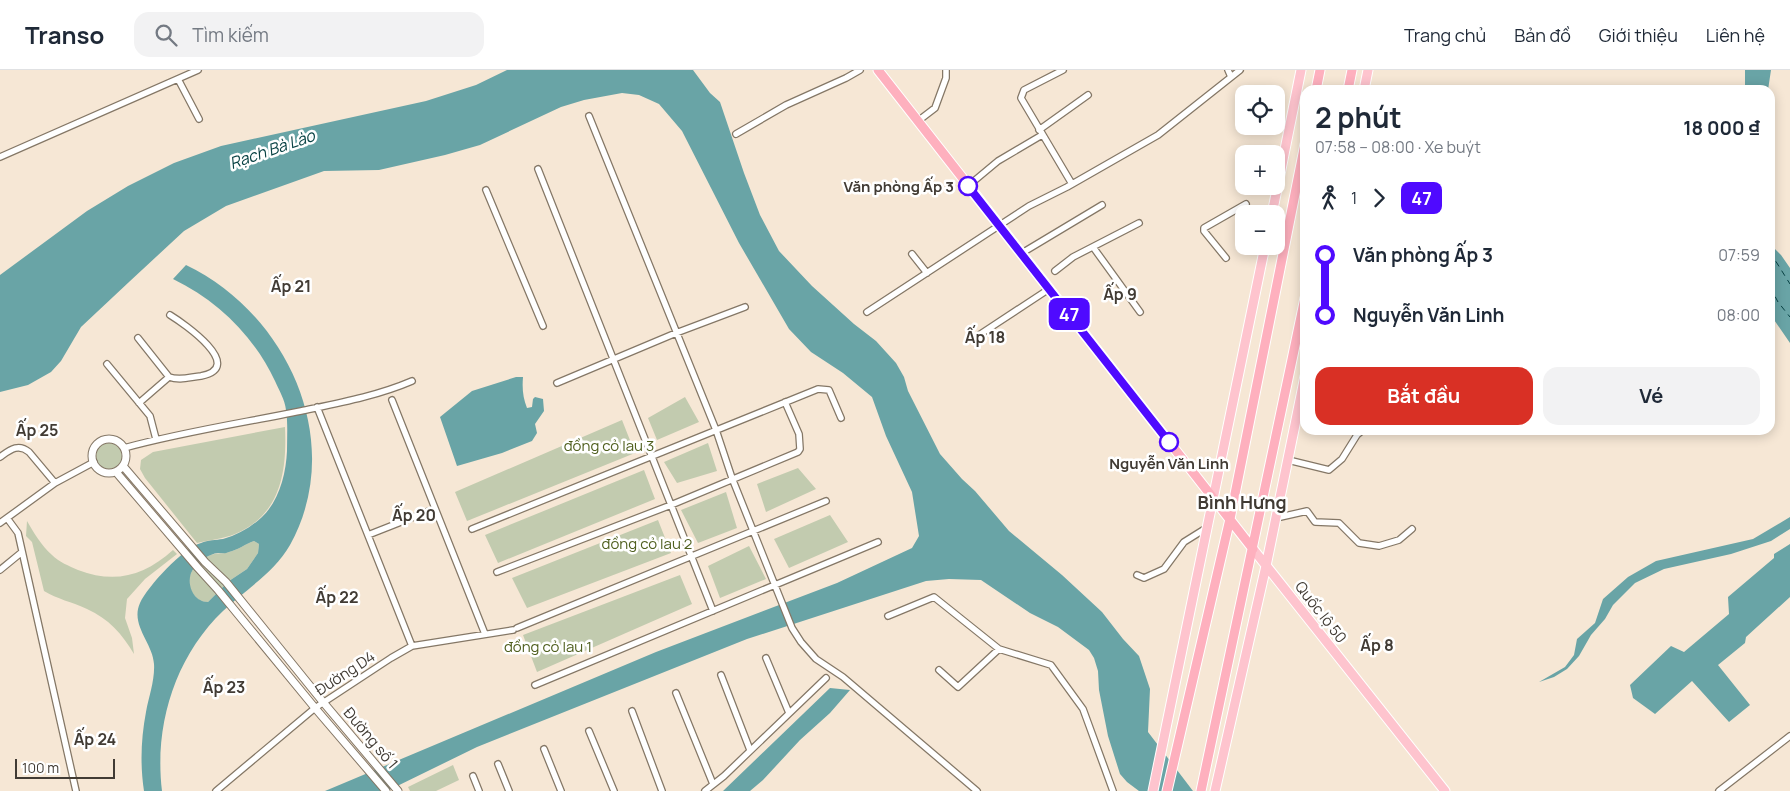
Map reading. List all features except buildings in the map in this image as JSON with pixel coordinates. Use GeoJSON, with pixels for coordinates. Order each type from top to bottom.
{"type":"FeatureCollection","features":[{"type":"Feature","properties":{"kind":"highway","name":"Quốc lộ 50"},"geometry":{"type":"LineString","coordinates":[[878,70],[1253,549]]}},
{"type":"Feature","properties":{"kind":"highway"},"geometry":{"type":"LineString","coordinates":[[1317,85],[1320,70]]}},
{"type":"Feature","properties":{"kind":"highway"},"geometry":{"type":"LineString","coordinates":[[1349,85],[1352,70]]}},
{"type":"Feature","properties":{"kind":"highway"},"geometry":{"type":"LineString","coordinates":[[1167,791],[1230,519],[1300,169]]}},
{"type":"Feature","properties":{"kind":"highway"},"geometry":{"type":"LineString","coordinates":[[1202,788],[1300,322]]}},
{"type":"Feature","properties":{"kind":"main road"},"geometry":{"type":"LineString","coordinates":[[1274,205],[1301,70]]}},
{"type":"Feature","properties":{"kind":"main road"},"geometry":{"type":"LineString","coordinates":[[1365,85],[1368,70]]}},
{"type":"Feature","properties":{"kind":"main road"},"geometry":{"type":"LineString","coordinates":[[1153,791],[1263,255]]}},
{"type":"Feature","properties":{"kind":"main road"},"geometry":{"type":"LineString","coordinates":[[1215,790],[1266,566],[1300,401]]}},
{"type":"Feature","properties":{"kind":"main road","name":"Quốc lộ 50"},"geometry":{"type":"LineString","coordinates":[[1253,549],[1441,789]]}},
{"type":"Feature","properties":{"kind":"main road"},"geometry":{"type":"LineString","coordinates":[[1209,754],[1222,756]]}},
{"type":"Feature","properties":{"kind":"street"},"geometry":{"type":"LineString","coordinates":[[0,157],[198,70]]}},
{"type":"Feature","properties":{"kind":"street"},"geometry":{"type":"LineString","coordinates":[[736,134],[786,105],[824,89],[860,70]]}},
{"type":"Feature","properties":{"kind":"street"},"geometry":{"type":"LineString","coordinates":[[918,121],[935,108],[946,78],[946,70]]}},
{"type":"Feature","properties":{"kind":"street"},"geometry":{"type":"LineString","coordinates":[[1063,70],[1024,90],[1021,98],[1072,184]]}},
{"type":"Feature","properties":{"kind":"street"},"geometry":{"type":"LineString","coordinates":[[1228,70],[1231,77]]}},
{"type":"Feature","properties":{"kind":"street"},"geometry":{"type":"LineString","coordinates":[[867,312],[1029,206],[1158,135],[1240,70]]}},
{"type":"Feature","properties":{"kind":"street"},"geometry":{"type":"LineString","coordinates":[[178,79],[199,119]]}},
{"type":"Feature","properties":{"kind":"street"},"geometry":{"type":"LineString","coordinates":[[968,186],[998,161],[1088,95]]}},
{"type":"Feature","properties":{"kind":"street"},"geometry":{"type":"LineString","coordinates":[[589,116],[716,430],[732,478],[792,628],[816,660],[843,677],[977,791]]}},
{"type":"Feature","properties":{"kind":"street"},"geometry":{"type":"LineString","coordinates":[[538,169],[713,611]]}},
{"type":"Feature","properties":{"kind":"street"},"geometry":{"type":"LineString","coordinates":[[486,190],[543,326]]}},
{"type":"Feature","properties":{"kind":"street"},"geometry":{"type":"LineString","coordinates":[[1226,258],[1204,231],[1204,228],[1246,204]]}},
{"type":"Feature","properties":{"kind":"street"},"geometry":{"type":"LineString","coordinates":[[1022,254],[1102,205]]}},
{"type":"Feature","properties":{"kind":"street"},"geometry":{"type":"LineString","coordinates":[[1055,271],[1073,257],[1140,223]]}},
{"type":"Feature","properties":{"kind":"street"},"geometry":{"type":"LineString","coordinates":[[1093,247],[1140,312]]}},
{"type":"Feature","properties":{"kind":"street"},"geometry":{"type":"LineString","coordinates":[[912,254],[927,274]]}},
{"type":"Feature","properties":{"kind":"street"},"geometry":{"type":"LineString","coordinates":[[979,335],[1050,289]]}},
{"type":"Feature","properties":{"kind":"street"},"geometry":{"type":"LineString","coordinates":[[557,383],[676,333],[745,307]]}},
{"type":"Feature","properties":{"kind":"street"},"geometry":{"type":"LineString","coordinates":[[138,338],[169,377],[179,380],[206,375],[214,369],[217,360],[213,351],[199,337],[170,315]]}},
{"type":"Feature","properties":{"kind":"street"},"geometry":{"type":"LineString","coordinates":[[107,364],[150,416],[156,440]]}},
{"type":"Feature","properties":{"kind":"street"},"geometry":{"type":"LineString","coordinates":[[139,403],[169,377]]}},
{"type":"Feature","properties":{"kind":"street"},"geometry":{"type":"LineString","coordinates":[[124,448],[388,391],[412,381]]}},
{"type":"Feature","properties":{"kind":"street"},"geometry":{"type":"LineString","coordinates":[[472,529],[818,389],[829,390],[841,418]]}},
{"type":"Feature","properties":{"kind":"street"},"geometry":{"type":"LineString","coordinates":[[392,400],[485,634]]}},
{"type":"Feature","properties":{"kind":"street"},"geometry":{"type":"LineString","coordinates":[[497,572],[671,505],[798,452],[800,449],[799,434],[785,402]]}},
{"type":"Feature","properties":{"kind":"street"},"geometry":{"type":"LineString","coordinates":[[317,407],[412,646]]}},
{"type":"Feature","properties":{"kind":"street"},"geometry":{"type":"LineString","coordinates":[[1288,460],[1329,470],[1342,459],[1355,435]]}},
{"type":"Feature","properties":{"kind":"street"},"geometry":{"type":"LineString","coordinates":[[103,440],[114,440],[124,448],[126,457],[124,466],[116,472],[108,473],[101,471],[94,462],[94,450],[103,440]]}},
{"type":"Feature","properties":{"kind":"street"},"geometry":{"type":"LineString","coordinates":[[0,456],[16,447],[25,448],[55,482]]}},
{"type":"Feature","properties":{"kind":"street"},"geometry":{"type":"LineString","coordinates":[[0,523],[55,482],[94,462]]}},
{"type":"Feature","properties":{"kind":"street","name":"Đường số 1"},"geometry":{"type":"LineString","coordinates":[[124,466],[205,562],[226,582],[398,791]]}},
{"type":"Feature","properties":{"kind":"street","name":"Đường số 1"},"geometry":{"type":"LineString","coordinates":[[116,472],[242,618],[386,791]]}},
{"type":"Feature","properties":{"kind":"street","name":"Đường D4"},"geometry":{"type":"LineString","coordinates":[[216,791],[323,702],[412,646],[515,629],[826,501]]}},
{"type":"Feature","properties":{"kind":"street"},"geometry":{"type":"LineString","coordinates":[[368,534],[434,508]]}},
{"type":"Feature","properties":{"kind":"street"},"geometry":{"type":"LineString","coordinates":[[1276,518],[1307,511],[1315,522],[1339,523],[1359,543],[1379,546],[1399,540],[1412,529]]}},
{"type":"Feature","properties":{"kind":"street"},"geometry":{"type":"LineString","coordinates":[[6,518],[18,533],[76,791]]}},
{"type":"Feature","properties":{"kind":"street"},"geometry":{"type":"LineString","coordinates":[[1137,575],[1144,578],[1164,568],[1184,542],[1208,527]]}},
{"type":"Feature","properties":{"kind":"street"},"geometry":{"type":"LineString","coordinates":[[535,685],[878,542]]}},
{"type":"Feature","properties":{"kind":"street"},"geometry":{"type":"LineString","coordinates":[[0,570],[22,552]]}},
{"type":"Feature","properties":{"kind":"street"},"geometry":{"type":"LineString","coordinates":[[888,616],[934,597],[999,648],[1051,665],[1083,709],[1113,791]]}},
{"type":"Feature","properties":{"kind":"street"},"geometry":{"type":"LineString","coordinates":[[242,618],[250,611]]}},
{"type":"Feature","properties":{"kind":"street"},"geometry":{"type":"LineString","coordinates":[[938,670],[958,687],[999,648]]}},
{"type":"Feature","properties":{"kind":"street"},"geometry":{"type":"LineString","coordinates":[[766,658],[790,713]]}},
{"type":"Feature","properties":{"kind":"street"},"geometry":{"type":"LineString","coordinates":[[721,675],[750,750]]}},
{"type":"Feature","properties":{"kind":"street"},"geometry":{"type":"LineString","coordinates":[[705,791],[826,678]]}},
{"type":"Feature","properties":{"kind":"street"},"geometry":{"type":"LineString","coordinates":[[676,693],[714,784]]}},
{"type":"Feature","properties":{"kind":"street"},"geometry":{"type":"LineString","coordinates":[[632,711],[662,791]]}},
{"type":"Feature","properties":{"kind":"street"},"geometry":{"type":"LineString","coordinates":[[589,732],[614,791]]}},
{"type":"Feature","properties":{"kind":"street"},"geometry":{"type":"LineString","coordinates":[[1719,791],[1790,736]]}},
{"type":"Feature","properties":{"kind":"street"},"geometry":{"type":"LineString","coordinates":[[544,749],[561,791]]}},
{"type":"Feature","properties":{"kind":"street"},"geometry":{"type":"LineString","coordinates":[[498,764],[509,791]]}},
{"type":"Feature","properties":{"kind":"street"},"geometry":{"type":"LineString","coordinates":[[473,776],[479,791]]}},
{"type":"Feature","properties":{"kind":"green space"},"geometry":{"type":"Polygon","coordinates":[[[685,397],[699,422],[657,440],[648,418],[685,397]]]}},
{"type":"Feature","properties":{"kind":"green space","name":"đồng cỏ lau 3"},"geometry":{"type":"Polygon","coordinates":[[[622,420],[635,453],[467,521],[455,492],[622,420]]]}},
{"type":"Feature","properties":{"kind":"green space"},"geometry":{"type":"Polygon","coordinates":[[[285,427],[282,475],[272,503],[250,526],[226,537],[197,543],[145,478],[140,469],[141,460],[153,452],[285,427]]]}},
{"type":"Feature","properties":{"kind":"green space"},"geometry":{"type":"Polygon","coordinates":[[[109,443],[118,447],[122,456],[118,465],[109,469],[100,465],[96,456],[100,447],[109,443]]]}},
{"type":"Feature","properties":{"kind":"green space"},"geometry":{"type":"Polygon","coordinates":[[[708,443],[717,471],[677,483],[664,462],[708,443]]]}},
{"type":"Feature","properties":{"kind":"green space"},"geometry":{"type":"Polygon","coordinates":[[[798,468],[816,489],[766,512],[757,484],[798,468]]]}},
{"type":"Feature","properties":{"kind":"green space","name":"đồng cỏ lau 3"},"geometry":{"type":"Polygon","coordinates":[[[644,470],[655,499],[498,563],[485,535],[644,470]]]}},
{"type":"Feature","properties":{"kind":"green space"},"geometry":{"type":"Polygon","coordinates":[[[726,492],[737,528],[698,543],[681,510],[726,492]]]}},
{"type":"Feature","properties":{"kind":"green space"},"geometry":{"type":"Polygon","coordinates":[[[830,515],[848,542],[789,568],[774,539],[830,515]]]}},
{"type":"Feature","properties":{"kind":"green space","name":"đồng cỏ lau 2"},"geometry":{"type":"Polygon","coordinates":[[[658,520],[671,553],[527,608],[512,578],[658,520]]]}},
{"type":"Feature","properties":{"kind":"green space"},"geometry":{"type":"Polygon","coordinates":[[[27,521],[41,543],[61,562],[92,574],[117,577],[128,575],[151,566],[173,550],[177,554],[145,579],[127,599],[125,618],[132,638],[134,654],[120,634],[102,617],[44,591],[32,542],[26,536],[27,521]]]}},
{"type":"Feature","properties":{"kind":"green space"},"geometry":{"type":"Polygon","coordinates":[[[254,541],[259,544],[258,553],[247,569],[229,581],[208,602],[200,600],[195,596],[189,580],[194,568],[203,559],[214,554],[232,551],[254,541]]]}},
{"type":"Feature","properties":{"kind":"green space"},"geometry":{"type":"Polygon","coordinates":[[[749,546],[766,579],[720,598],[708,566],[749,546]]]}},
{"type":"Feature","properties":{"kind":"green space","name":"đồng cỏ lau 1"},"geometry":{"type":"Polygon","coordinates":[[[680,575],[692,604],[537,672],[523,635],[680,575]]]}},
{"type":"Feature","properties":{"kind":"green space"},"geometry":{"type":"Polygon","coordinates":[[[453,765],[459,780],[436,791],[410,791],[408,787],[453,765]]]}},
{"type":"Feature","properties":{"kind":"water","name":"Rạch Bà Lào"},"geometry":{"type":"Polygon","coordinates":[[[507,70],[693,70],[710,93],[720,102],[760,215],[779,251],[812,286],[876,341],[896,363],[940,454],[962,479],[975,491],[1009,531],[1062,575],[1102,612],[1139,656],[1150,689],[1148,732],[1193,791],[1139,791],[1120,774],[1108,736],[1099,690],[1098,671],[1089,650],[1058,627],[1030,613],[981,580],[949,579],[926,581],[747,639],[477,747],[387,791],[325,791],[656,652],[837,583],[912,548],[919,536],[912,492],[886,436],[872,397],[843,373],[811,352],[789,329],[739,243],[682,131],[659,104],[639,95],[622,93],[584,100],[561,107],[480,145],[379,170],[324,171],[226,206],[184,231],[81,327],[61,361],[51,372],[28,385],[0,392],[0,275],[87,211],[128,186],[174,163],[221,146],[426,101],[476,85],[507,70]]]}},
{"type":"Feature","properties":{"kind":"water"},"geometry":{"type":"Polygon","coordinates":[[[1745,70],[1771,70],[1769,85],[1745,85],[1745,70]]]}},
{"type":"Feature","properties":{"kind":"water"},"geometry":{"type":"Polygon","coordinates":[[[1775,249],[1790,268],[1790,343],[1775,321],[1775,249]]]}},
{"type":"Feature","properties":{"kind":"water"},"geometry":{"type":"Polygon","coordinates":[[[186,265],[222,287],[253,315],[278,348],[297,384],[309,424],[312,465],[306,505],[290,545],[268,572],[223,611],[206,629],[180,671],[165,717],[161,742],[162,791],[144,791],[142,742],[153,682],[154,664],[153,656],[138,619],[140,603],[150,587],[185,552],[204,542],[234,535],[249,527],[268,511],[280,487],[287,451],[287,420],[282,395],[257,349],[220,309],[173,279],[186,265]],[[254,541],[232,551],[208,556],[203,560],[195,567],[190,577],[191,589],[197,598],[208,602],[229,581],[247,569],[258,553],[259,544],[254,541]]]}},
{"type":"Feature","properties":{"kind":"water"},"geometry":{"type":"Polygon","coordinates":[[[516,377],[523,377],[523,393],[527,408],[532,407],[535,397],[543,399],[544,411],[535,424],[537,433],[532,441],[502,453],[457,466],[440,417],[472,391],[516,377]]]}},
{"type":"Feature","properties":{"kind":"water"},"geometry":{"type":"Polygon","coordinates":[[[1790,517],[1790,529],[1771,541],[1731,554],[1664,569],[1635,583],[1613,605],[1605,619],[1591,635],[1579,656],[1567,669],[1554,677],[1539,682],[1565,667],[1574,655],[1577,639],[1595,623],[1603,599],[1628,577],[1656,561],[1753,539],[1790,517]]]}},
{"type":"Feature","properties":{"kind":"water"},"geometry":{"type":"Polygon","coordinates":[[[1790,544],[1790,597],[1746,637],[1745,643],[1718,665],[1750,705],[1729,722],[1692,681],[1655,714],[1633,698],[1630,685],[1671,646],[1684,652],[1729,614],[1728,597],[1774,558],[1774,554],[1790,544]]]}},
{"type":"Feature","properties":{"kind":"water"},"geometry":{"type":"Polygon","coordinates":[[[830,688],[850,690],[830,713],[800,740],[763,780],[750,791],[723,791],[830,688]]]}},
{"type":"Feature","properties":{"kind":"ferry route"},"geometry":{"type":"LineString","coordinates":[[1775,260],[1790,284]]}},
{"type":"Feature","properties":{"kind":"ferry route"},"geometry":{"type":"LineString","coordinates":[[1775,296],[1790,317]]}},
{"type":"Feature","properties":{"kind":"bus line","name":"47"},"geometry":{"type":"LineString","coordinates":[[968,186],[1169,442]]}},
{"type":"Feature","properties":{"kind":"place","name":"Văn phòng Ấp 3"},"geometry":{"type":"Point","coordinates":[968,186]}},
{"type":"Feature","properties":{"kind":"place","name":"Nguyễn Văn Linh"},"geometry":{"type":"Point","coordinates":[1169,442]}},
{"type":"Feature","properties":{"kind":"district","name":"Ấp 21"},"geometry":{"type":"Point","coordinates":[291,286]}},
{"type":"Feature","properties":{"kind":"district","name":"Ấp 9"},"geometry":{"type":"Point","coordinates":[1120,294]}},
{"type":"Feature","properties":{"kind":"district","name":"Ấp 18"},"geometry":{"type":"Point","coordinates":[985,337]}},
{"type":"Feature","properties":{"kind":"district","name":"Ấp 25"},"geometry":{"type":"Point","coordinates":[37,430]}},
{"type":"Feature","properties":{"kind":"district","name":"Bình Hưng"},"geometry":{"type":"Point","coordinates":[1242,502]}},
{"type":"Feature","properties":{"kind":"district","name":"Ấp 20"},"geometry":{"type":"Point","coordinates":[414,515]}},
{"type":"Feature","properties":{"kind":"district","name":"Ấp 22"},"geometry":{"type":"Point","coordinates":[337,597]}},
{"type":"Feature","properties":{"kind":"district","name":"Ấp 8"},"geometry":{"type":"Point","coordinates":[1377,645]}},
{"type":"Feature","properties":{"kind":"district","name":"Ấp 23"},"geometry":{"type":"Point","coordinates":[224,687]}},
{"type":"Feature","properties":{"kind":"district","name":"Ấp 24"},"geometry":{"type":"Point","coordinates":[95,739]}}]}
